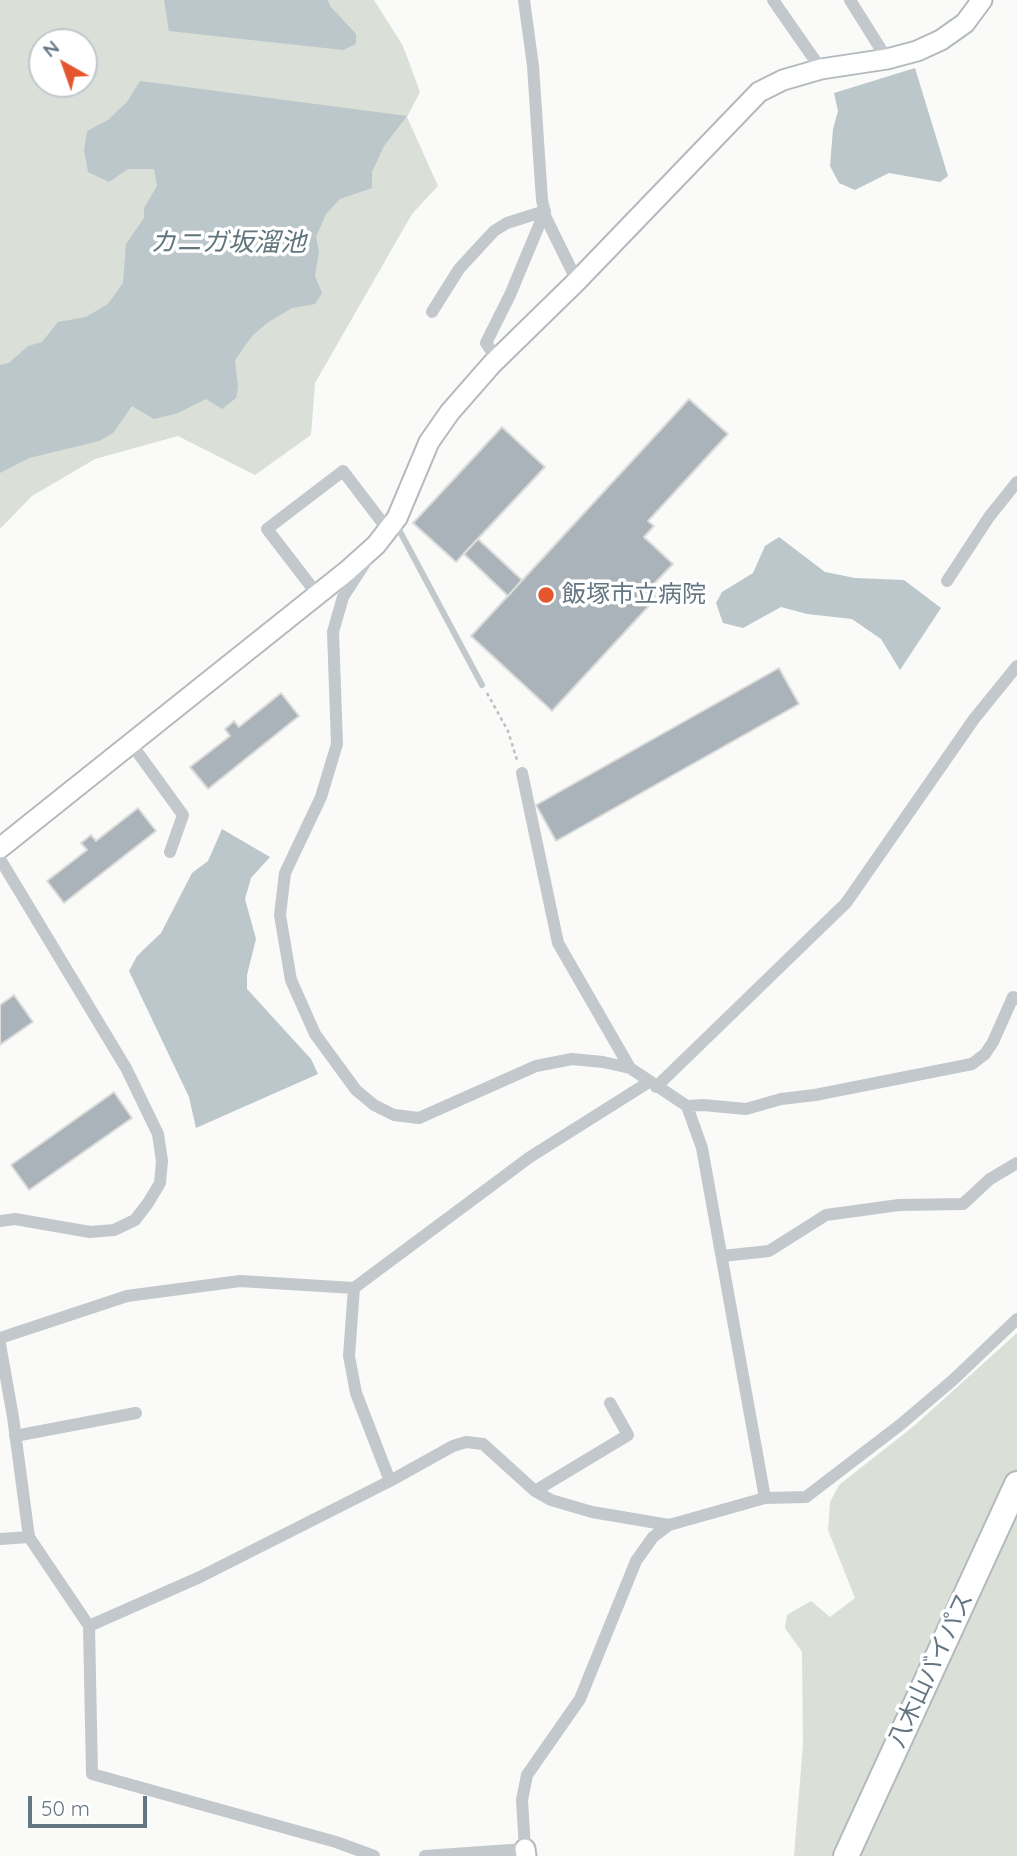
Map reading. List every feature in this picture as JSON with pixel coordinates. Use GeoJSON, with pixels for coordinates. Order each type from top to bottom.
{"type":"FeatureCollection","features":[{"type":"Feature","properties":{"kind":"highway","name":"八木山バイパス"},"geometry":{"type":"LineString","coordinates":[[846,1856],[1017,1484]]}},
{"type":"Feature","properties":{"kind":"street"},"geometry":{"type":"LineString","coordinates":[[524,0],[533,66],[545,211],[577,281]]}},
{"type":"Feature","properties":{"kind":"street"},"geometry":{"type":"LineString","coordinates":[[773,0],[821,69]]}},
{"type":"Feature","properties":{"kind":"street"},"geometry":{"type":"LineString","coordinates":[[850,0],[887,59]]}},
{"type":"Feature","properties":{"kind":"street"},"geometry":{"type":"LineString","coordinates":[[982,0],[964,23],[941,40],[917,51],[887,59],[821,69],[783,80],[759,92],[577,281],[497,359],[450,412],[429,442],[386,532],[343,597],[332,632],[337,744],[321,797],[285,873],[280,915],[291,980],[315,1034],[356,1090],[374,1105],[394,1115],[419,1118],[536,1066],[572,1059],[630,1068],[687,1106],[746,1109],[781,1098],[814,1095],[972,1064],[985,1054],[1013,997],[1017,999]]}},
{"type":"Feature","properties":{"kind":"street"},"geometry":{"type":"LineString","coordinates":[[432,312],[459,269],[494,231],[507,223],[545,211]]}},
{"type":"Feature","properties":{"kind":"street"},"geometry":{"type":"LineString","coordinates":[[497,359],[486,343],[510,295],[545,211]]}},
{"type":"Feature","properties":{"kind":"street"},"geometry":{"type":"LineString","coordinates":[[317,594],[267,529],[343,471],[386,532]]}},
{"type":"Feature","properties":{"kind":"street"},"geometry":{"type":"LineString","coordinates":[[947,581],[989,517],[1017,482]]}},
{"type":"Feature","properties":{"kind":"street"},"geometry":{"type":"LineString","coordinates":[[0,848],[317,594],[386,532]]}},
{"type":"Feature","properties":{"kind":"street"},"geometry":{"type":"LineString","coordinates":[[0,1338],[127,1296],[240,1281],[354,1288],[530,1157],[652,1084],[846,903],[974,719],[1017,666]]}},
{"type":"Feature","properties":{"kind":"street"},"geometry":{"type":"LineString","coordinates":[[130,742],[183,815],[170,852]]}},
{"type":"Feature","properties":{"kind":"street"},"geometry":{"type":"LineString","coordinates":[[522,773],[558,943],[630,1068]]}},
{"type":"Feature","properties":{"kind":"street"},"geometry":{"type":"LineString","coordinates":[[0,859],[126,1068],[158,1133],[162,1161],[160,1184],[148,1203],[135,1220],[114,1230],[90,1232],[15,1219],[0,1221]]}},
{"type":"Feature","properties":{"kind":"street"},"geometry":{"type":"LineString","coordinates":[[687,1106],[702,1148],[765,1498]]}},
{"type":"Feature","properties":{"kind":"street"},"geometry":{"type":"LineString","coordinates":[[722,1256],[769,1251],[826,1215],[899,1205],[963,1203],[990,1179],[1017,1163]]}},
{"type":"Feature","properties":{"kind":"street"},"geometry":{"type":"LineString","coordinates":[[354,1288],[349,1356],[356,1393],[390,1481]]}},
{"type":"Feature","properties":{"kind":"street"},"geometry":{"type":"LineString","coordinates":[[425,1856],[525,1853],[522,1800],[527,1775],[580,1699],[636,1561],[653,1536],[669,1525],[765,1498],[806,1497],[932,1398],[1017,1319]]}},
{"type":"Feature","properties":{"kind":"street"},"geometry":{"type":"LineString","coordinates":[[0,1344],[29,1537],[89,1626],[92,1774],[324,1838],[374,1856]]}},
{"type":"Feature","properties":{"kind":"street"},"geometry":{"type":"LineString","coordinates":[[535,1491],[628,1435],[610,1403]]}},
{"type":"Feature","properties":{"kind":"street"},"geometry":{"type":"LineString","coordinates":[[15,1436],[136,1413]]}},
{"type":"Feature","properties":{"kind":"street"},"geometry":{"type":"LineString","coordinates":[[89,1626],[200,1577],[390,1481],[453,1446],[466,1442],[483,1444],[535,1491],[551,1500],[592,1512],[669,1525]]}},
{"type":"Feature","properties":{"kind":"street"},"geometry":{"type":"LineString","coordinates":[[0,1539],[29,1537]]}},
{"type":"Feature","properties":{"kind":"lane"},"geometry":{"type":"LineString","coordinates":[[386,532],[482,685]]}},
{"type":"Feature","properties":{"kind":"path"},"geometry":{"type":"LineString","coordinates":[[482,685],[508,731],[522,773]]}},
{"type":"Feature","properties":{"kind":"shaded area"},"geometry":{"type":"Polygon","coordinates":[[[0,0],[374,0],[403,46],[420,92],[407,117],[438,186],[412,214],[315,383],[311,435],[255,475],[178,436],[95,459],[32,496],[0,529],[0,0]]]}},
{"type":"Feature","properties":{"kind":"shaded area"},"geometry":{"type":"Polygon","coordinates":[[[1017,1333],[1017,1856],[794,1856],[803,1744],[802,1652],[785,1628],[787,1615],[811,1601],[830,1617],[855,1598],[828,1530],[830,1502],[839,1485],[914,1426],[1017,1333]]]}},
{"type":"Feature","properties":{"kind":"water"},"geometry":{"type":"Polygon","coordinates":[[[164,0],[328,0],[330,6],[356,34],[356,44],[343,50],[169,31],[164,0]]]}},
{"type":"Feature","properties":{"kind":"water"},"geometry":{"type":"Polygon","coordinates":[[[915,68],[948,176],[940,182],[889,173],[855,190],[839,183],[830,166],[833,129],[838,111],[834,93],[915,68]]]}},
{"type":"Feature","properties":{"kind":"water","name":"カニガ坂溜池"},"geometry":{"type":"Polygon","coordinates":[[[140,81],[407,116],[384,146],[372,172],[372,188],[340,199],[326,214],[316,237],[319,251],[315,276],[322,293],[315,304],[292,308],[267,323],[252,336],[235,360],[238,387],[236,398],[222,409],[206,399],[178,413],[154,419],[132,406],[113,433],[99,441],[29,458],[0,473],[0,365],[9,363],[28,346],[42,342],[58,322],[86,317],[108,304],[123,283],[126,244],[144,218],[144,208],[157,186],[154,169],[128,169],[109,182],[88,172],[84,150],[87,131],[108,120],[127,102],[140,81]]]}},
{"type":"Feature","properties":{"kind":"water"},"geometry":{"type":"Polygon","coordinates":[[[779,537],[825,572],[855,578],[904,580],[941,608],[900,670],[881,639],[852,619],[807,614],[781,607],[743,628],[723,623],[716,603],[722,592],[753,573],[765,546],[779,537]]]}},
{"type":"Feature","properties":{"kind":"water"},"geometry":{"type":"Polygon","coordinates":[[[222,829],[270,857],[251,878],[245,899],[256,939],[247,975],[247,989],[311,1059],[318,1074],[196,1128],[189,1097],[129,971],[137,956],[161,933],[192,873],[208,861],[222,829]]]}},
{"type":"Feature","properties":{"kind":"building"},"geometry":{"type":"Polygon","coordinates":[[[689,399],[728,434],[648,521],[654,526],[644,537],[673,564],[650,588],[658,596],[552,711],[471,636],[689,399]]]}},
{"type":"Feature","properties":{"kind":"building"},"geometry":{"type":"Polygon","coordinates":[[[502,427],[545,467],[456,562],[413,523],[502,427]]]}},
{"type":"Feature","properties":{"kind":"building"},"geometry":{"type":"Polygon","coordinates":[[[478,539],[522,580],[508,596],[464,554],[478,539]]]}},
{"type":"Feature","properties":{"kind":"building"},"geometry":{"type":"Polygon","coordinates":[[[779,668],[799,704],[556,841],[536,805],[779,668]]]}},
{"type":"Feature","properties":{"kind":"building"},"geometry":{"type":"Polygon","coordinates":[[[281,693],[299,716],[208,789],[190,767],[230,736],[225,729],[234,721],[239,727],[281,693]]]}},
{"type":"Feature","properties":{"kind":"building"},"geometry":{"type":"Polygon","coordinates":[[[138,808],[156,831],[64,903],[47,881],[87,850],[81,843],[91,835],[96,841],[138,808]]]}},
{"type":"Feature","properties":{"kind":"building"},"geometry":{"type":"Polygon","coordinates":[[[14,995],[33,1022],[0,1045],[0,1005],[14,995]]]}},
{"type":"Feature","properties":{"kind":"building"},"geometry":{"type":"Polygon","coordinates":[[[114,1092],[132,1118],[29,1190],[11,1165],[114,1092]]]}},
{"type":"Feature","properties":{"kind":"place","name":"飯塚市立病院"},"geometry":{"type":"Point","coordinates":[546,595]}}]}
